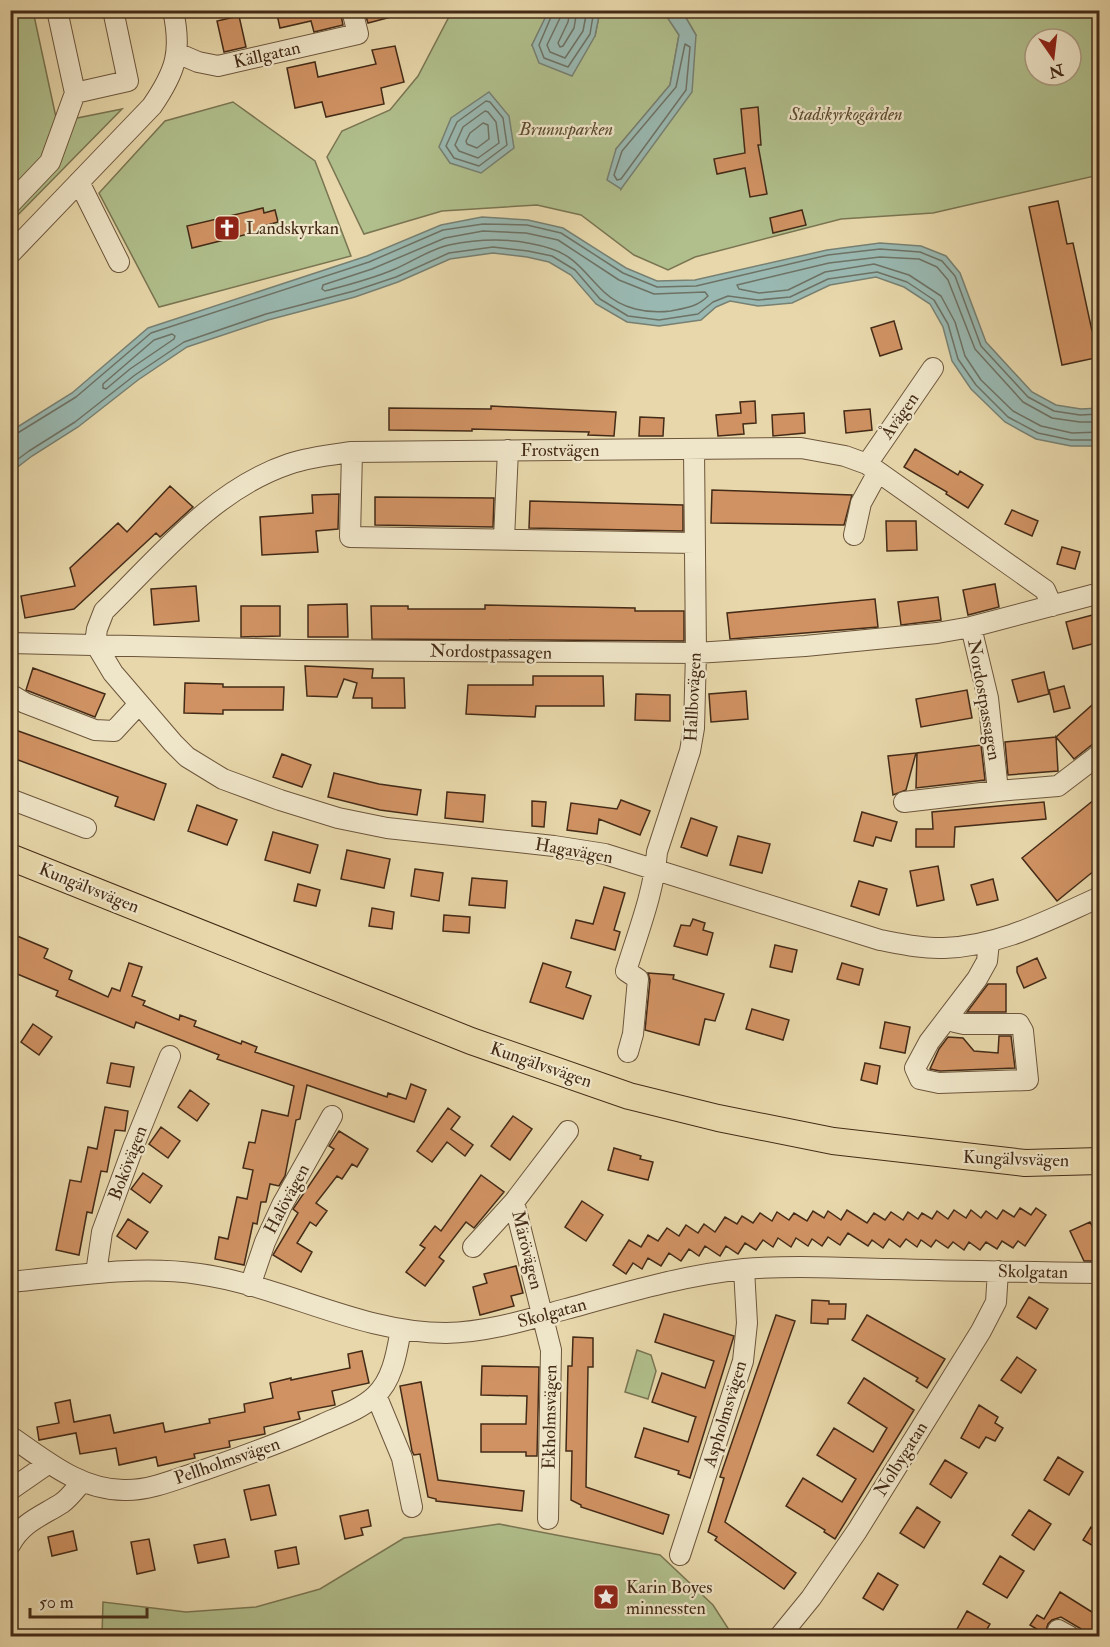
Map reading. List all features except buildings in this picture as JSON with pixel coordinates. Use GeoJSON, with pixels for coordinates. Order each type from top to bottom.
{"type":"FeatureCollection","features":[{"type":"Feature","properties":{"kind":"main road","name":"Kungälvsvägen"},"geometry":{"type":"LineString","coordinates":[[10,857],[471,1041],[629,1096],[718,1118],[844,1143],[1025,1163],[1100,1161]]}},
{"type":"Feature","properties":{"kind":"street"},"geometry":{"type":"LineString","coordinates":[[10,204],[50,162],[75,93],[57,10]]}},
{"type":"Feature","properties":{"kind":"street"},"geometry":{"type":"LineString","coordinates":[[75,93],[128,81],[113,10]]}},
{"type":"Feature","properties":{"kind":"street"},"geometry":{"type":"LineString","coordinates":[[10,254],[152,106],[165,87],[177,53],[178,33],[173,10]]}},
{"type":"Feature","properties":{"kind":"street","name":"Källgatan"},"geometry":{"type":"LineString","coordinates":[[177,53],[198,62],[218,66],[358,34],[352,10]]}},
{"type":"Feature","properties":{"kind":"street"},"geometry":{"type":"LineString","coordinates":[[79,182],[119,262]]}},
{"type":"Feature","properties":{"kind":"street","name":"Åvägen"},"geometry":{"type":"LineString","coordinates":[[854,535],[861,503],[873,468],[933,368]]}},
{"type":"Feature","properties":{"kind":"street","name":"Frostvägen"},"geometry":{"type":"LineString","coordinates":[[95,644],[97,629],[104,611],[198,519],[246,484],[287,465],[312,458],[352,452],[801,448],[845,456],[873,468],[1045,590],[1053,606]]}},
{"type":"Feature","properties":{"kind":"street"},"geometry":{"type":"LineString","coordinates":[[504,539],[508,450]]}},
{"type":"Feature","properties":{"kind":"street","name":"Hallbovägen"},"geometry":{"type":"LineString","coordinates":[[628,1052],[633,1034],[638,979],[626,971],[656,870],[657,852],[690,751],[696,710],[694,450]]}},
{"type":"Feature","properties":{"kind":"street"},"geometry":{"type":"LineString","coordinates":[[352,452],[350,537],[694,543]]}},
{"type":"Feature","properties":{"kind":"street","name":"Nordostpassagen"},"geometry":{"type":"LineString","coordinates":[[10,643],[298,650],[696,653],[937,633],[971,627],[1100,593]]}},
{"type":"Feature","properties":{"kind":"street","name":"Nordostpassagen"},"geometry":{"type":"LineString","coordinates":[[971,627],[988,698],[998,782]]}},
{"type":"Feature","properties":{"kind":"street","name":"Hagavägen"},"geometry":{"type":"LineString","coordinates":[[95,644],[113,673],[186,757],[223,779],[338,818],[387,828],[564,847],[605,854],[880,940],[942,948],[989,942],[1026,931],[1100,897]]}},
{"type":"Feature","properties":{"kind":"street"},"geometry":{"type":"LineString","coordinates":[[10,694],[25,703],[105,732],[114,731],[139,704]]}},
{"type":"Feature","properties":{"kind":"street"},"geometry":{"type":"LineString","coordinates":[[904,802],[998,782],[1058,786],[1100,754]]}},
{"type":"Feature","properties":{"kind":"street"},"geometry":{"type":"LineString","coordinates":[[10,799],[86,828]]}},
{"type":"Feature","properties":{"kind":"street"},"geometry":{"type":"LineString","coordinates":[[948,1017],[964,1024],[1019,1024],[1023,1031],[1028,1080],[939,1083],[920,1079],[915,1068],[928,1042],[987,961],[989,942]]}},
{"type":"Feature","properties":{"kind":"street","name":"Bokövägen"},"geometry":{"type":"LineString","coordinates":[[96,1273],[102,1232],[170,1056]]}},
{"type":"Feature","properties":{"kind":"street","name":"Halövägen"},"geometry":{"type":"LineString","coordinates":[[250,1286],[265,1242],[278,1214],[332,1116]]}},
{"type":"Feature","properties":{"kind":"street","name":"Märövägen"},"geometry":{"type":"LineString","coordinates":[[544,1315],[522,1240],[514,1202],[568,1131]]}},
{"type":"Feature","properties":{"kind":"street"},"geometry":{"type":"LineString","coordinates":[[473,1247],[514,1202]]}},
{"type":"Feature","properties":{"kind":"street","name":"Skolgatan"},"geometry":{"type":"LineString","coordinates":[[10,1282],[96,1273],[156,1271],[199,1275],[250,1286],[401,1329],[419,1332],[475,1332],[649,1287],[744,1269],[813,1267],[1100,1273]]}},
{"type":"Feature","properties":{"kind":"street","name":"Aspholmsvägen"},"geometry":{"type":"LineString","coordinates":[[680,1555],[742,1361],[747,1323],[744,1269]]}},
{"type":"Feature","properties":{"kind":"street","name":"Nolbygatan"},"geometry":{"type":"LineString","coordinates":[[780,1636],[811,1598],[857,1531],[981,1331],[996,1302],[998,1271]]}},
{"type":"Feature","properties":{"kind":"street","name":"Ekholmsvägen"},"geometry":{"type":"LineString","coordinates":[[544,1315],[551,1350],[548,1519]]}},
{"type":"Feature","properties":{"kind":"street","name":"Pellholmsvägen"},"geometry":{"type":"LineString","coordinates":[[10,1437],[81,1482],[126,1491],[181,1478],[299,1435],[354,1410],[376,1395],[390,1375],[401,1329]]}},
{"type":"Feature","properties":{"kind":"street"},"geometry":{"type":"LineString","coordinates":[[376,1395],[402,1458],[412,1507]]}},
{"type":"Feature","properties":{"kind":"street"},"geometry":{"type":"LineString","coordinates":[[10,1490],[48,1463]]}},
{"type":"Feature","properties":{"kind":"street"},"geometry":{"type":"LineString","coordinates":[[10,1545],[23,1527],[63,1503],[81,1482]]}},
{"type":"Feature","properties":{"kind":"green space"},"geometry":{"type":"Polygon","coordinates":[[[663,10],[679,35],[670,85],[616,149],[621,189],[696,35],[682,11],[1099,11],[1099,175],[933,213],[841,219],[695,257],[668,270],[634,255],[581,215],[537,205],[442,211],[364,234],[327,157],[342,131],[390,110],[418,76],[452,11],[549,11],[532,45],[595,36],[600,11],[663,10]]]}},
{"type":"Feature","properties":{"kind":"green space"},"geometry":{"type":"Polygon","coordinates":[[[10,11],[33,11],[57,122],[122,109],[11,222],[10,11]]]}},
{"type":"Feature","properties":{"kind":"green space"},"geometry":{"type":"Polygon","coordinates":[[[233,102],[315,161],[351,256],[159,307],[99,193],[165,121],[233,102]]]}},
{"type":"Feature","properties":{"kind":"green space"},"geometry":{"type":"Polygon","coordinates":[[[637,1350],[651,1355],[656,1371],[648,1399],[625,1392],[637,1350]]]}},
{"type":"Feature","properties":{"kind":"green space"},"geometry":{"type":"Polygon","coordinates":[[[499,1524],[660,1555],[713,1605],[733,1636],[102,1636],[103,1602],[186,1612],[256,1607],[320,1589],[404,1538],[499,1524]]]}},
{"type":"Feature","properties":{"kind":"water"},"geometry":{"type":"Polygon","coordinates":[[[549,10],[600,11],[595,36],[572,76],[539,63],[532,45],[549,10]]]}},
{"type":"Feature","properties":{"kind":"water"},"geometry":{"type":"Polygon","coordinates":[[[663,11],[682,11],[696,35],[692,92],[621,189],[607,180],[616,149],[670,85],[679,35],[663,11]]]}},
{"type":"Feature","properties":{"kind":"water"},"geometry":{"type":"Polygon","coordinates":[[[489,92],[509,116],[514,148],[481,173],[450,163],[439,147],[451,118],[489,92]]]}},
{"type":"Feature","properties":{"kind":"water"},"geometry":{"type":"Polygon","coordinates":[[[482,217],[528,220],[563,228],[626,268],[657,281],[695,280],[827,250],[880,243],[921,246],[946,256],[960,273],[986,342],[1032,392],[1056,405],[1081,409],[1099,408],[1099,446],[1071,446],[1036,439],[1005,422],[971,389],[952,361],[943,327],[930,304],[904,287],[876,277],[830,285],[792,303],[758,306],[730,301],[716,307],[701,320],[659,326],[627,322],[596,304],[571,275],[549,262],[493,253],[450,259],[398,282],[355,297],[268,320],[187,347],[138,380],[78,427],[11,472],[11,431],[72,393],[148,328],[367,256],[441,225],[482,217]]]}},
{"type":"Feature","properties":{"kind":"place","name":"Landskyrkan"},"geometry":{"type":"Point","coordinates":[227,228]}},
{"type":"Feature","properties":{"kind":"place","name":"Karin Boyes minnessten"},"geometry":{"type":"Point","coordinates":[606,1597]}},
{"type":"Feature","properties":{"kind":"park label","name":"Stadskyrkogården"},"geometry":{"type":"Point","coordinates":[846,114]}},
{"type":"Feature","properties":{"kind":"park label","name":"Brunnsparken"},"geometry":{"type":"Point","coordinates":[566,129]}}]}
